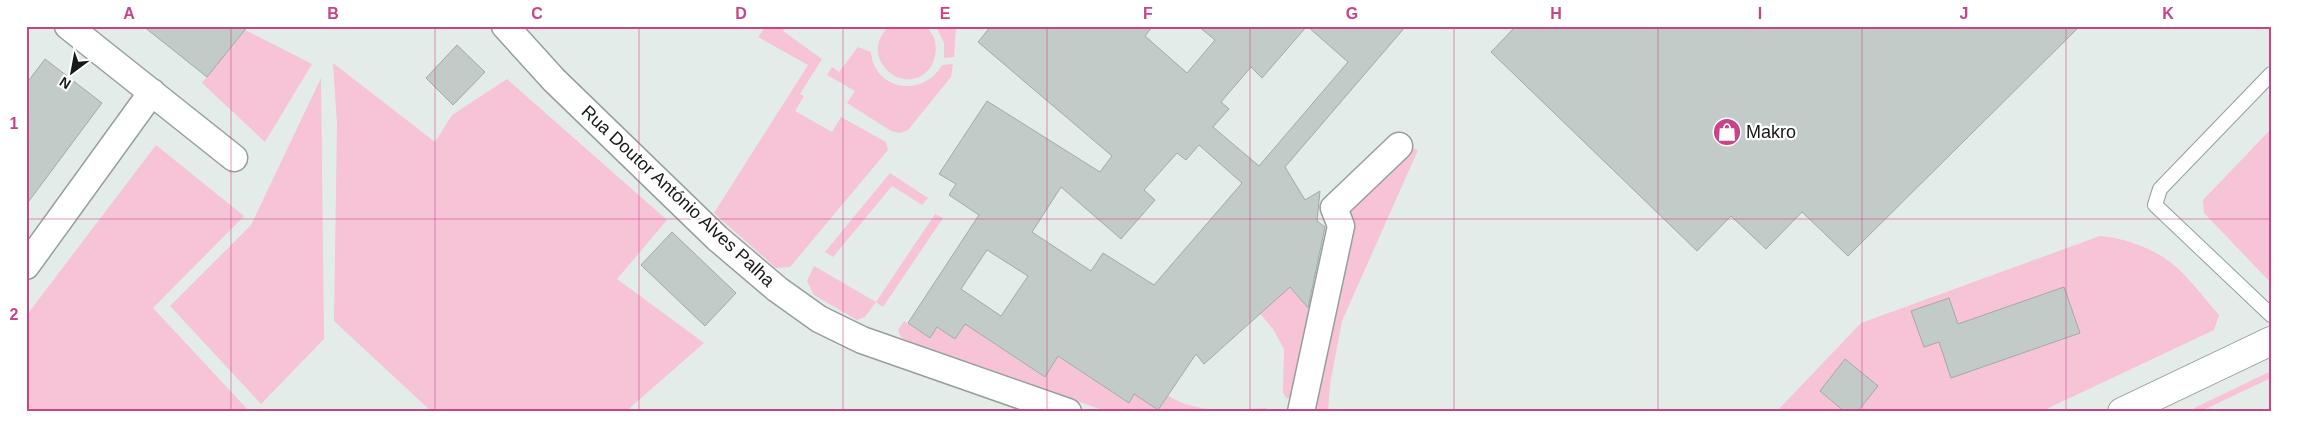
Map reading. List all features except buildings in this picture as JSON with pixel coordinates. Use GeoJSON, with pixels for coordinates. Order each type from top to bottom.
{"type":"FeatureCollection","features":[{"type":"Feature","properties":{"kind":"street"},"geometry":{"type":"LineString","coordinates":[[68,26],[234,158]]}},
{"type":"Feature","properties":{"kind":"street","name":"Rua Doutor António Alves Palha"},"geometry":{"type":"LineString","coordinates":[[504,26],[554,80],[717,238],[777,289],[819,319],[862,340],[1068,412]]}},
{"type":"Feature","properties":{"kind":"street"},"geometry":{"type":"LineString","coordinates":[[26,266],[152,92]]}},
{"type":"Feature","properties":{"kind":"street"},"geometry":{"type":"LineString","coordinates":[[1301,412],[1341,226],[1334,208],[1399,146]]}},
{"type":"Feature","properties":{"kind":"street"},"geometry":{"type":"LineString","coordinates":[[2122,412],[2271,341]]}},
{"type":"Feature","properties":{"kind":"lane"},"geometry":{"type":"LineString","coordinates":[[2271,74],[2160,190],[2155,205],[2271,315]]}},
{"type":"Feature","properties":{"kind":"shaded area"},"geometry":{"type":"Polygon","coordinates":[[[766,26],[786,26],[783,31],[822,59],[800,94],[804,96],[795,111],[832,132],[841,117],[886,142],[888,150],[790,267],[776,268],[714,213],[808,65],[758,37],[766,26]]]}},
{"type":"Feature","properties":{"kind":"shaded area"},"geometry":{"type":"Polygon","coordinates":[[[890,26],[921,26],[932,34],[936,46],[935,58],[930,68],[919,77],[908,79],[897,77],[887,70],[880,61],[878,49],[881,37],[890,26]]]}},
{"type":"Feature","properties":{"kind":"shaded area"},"geometry":{"type":"Polygon","coordinates":[[[936,26],[956,26],[954,57],[944,58],[944,43],[936,26]]]}},
{"type":"Feature","properties":{"kind":"shaded area"},"geometry":{"type":"Polygon","coordinates":[[[245,30],[312,64],[265,142],[202,83],[245,30]]]}},
{"type":"Feature","properties":{"kind":"shaded area"},"geometry":{"type":"Polygon","coordinates":[[[858,47],[871,52],[874,65],[881,75],[890,82],[901,86],[912,86],[924,82],[934,76],[942,65],[953,64],[951,77],[908,130],[900,133],[891,131],[847,103],[855,91],[827,75],[832,67],[839,72],[858,47]]]}},
{"type":"Feature","properties":{"kind":"shaded area"},"geometry":{"type":"Polygon","coordinates":[[[333,63],[435,142],[452,115],[507,79],[667,220],[617,279],[704,343],[625,412],[432,412],[334,321],[337,124],[333,63]]]}},
{"type":"Feature","properties":{"kind":"shaded area"},"geometry":{"type":"Polygon","coordinates":[[[321,78],[324,339],[261,404],[170,306],[251,225],[321,78]]]}},
{"type":"Feature","properties":{"kind":"shaded area"},"geometry":{"type":"Polygon","coordinates":[[[2271,129],[2271,283],[2204,213],[2203,200],[2271,129]]]}},
{"type":"Feature","properties":{"kind":"shaded area"},"geometry":{"type":"Polygon","coordinates":[[[156,145],[244,216],[153,308],[250,412],[26,412],[26,316],[156,145]]]}},
{"type":"Feature","properties":{"kind":"shaded area"},"geometry":{"type":"Polygon","coordinates":[[[1410,147],[1418,150],[1342,321],[1330,384],[1328,412],[1307,412],[1350,211],[1365,193],[1389,176],[1410,147]]]}},
{"type":"Feature","properties":{"kind":"shaded area"},"geometry":{"type":"Polygon","coordinates":[[[890,173],[928,198],[922,205],[892,186],[833,257],[825,252],[890,173]]]}},
{"type":"Feature","properties":{"kind":"shaded area"},"geometry":{"type":"Polygon","coordinates":[[[935,214],[943,218],[883,307],[876,302],[935,214]]]}},
{"type":"Feature","properties":{"kind":"shaded area"},"geometry":{"type":"Polygon","coordinates":[[[2100,236],[2124,240],[2141,246],[2171,263],[2186,276],[2219,315],[2214,330],[2040,412],[1776,412],[1861,323],[2100,236]]]}},
{"type":"Feature","properties":{"kind":"shaded area"},"geometry":{"type":"Polygon","coordinates":[[[814,266],[876,302],[865,317],[857,320],[814,295],[807,281],[814,266]]]}},
{"type":"Feature","properties":{"kind":"shaded area"},"geometry":{"type":"Polygon","coordinates":[[[1280,276],[1317,319],[1304,384],[1287,399],[1283,393],[1284,349],[1273,329],[1250,302],[1280,276]]]}},
{"type":"Feature","properties":{"kind":"shaded area"},"geometry":{"type":"Polygon","coordinates":[[[904,321],[930,338],[937,327],[955,339],[965,324],[1044,377],[1058,356],[1128,403],[1134,394],[1157,410],[1167,395],[1190,406],[1228,410],[1266,408],[1270,412],[1109,412],[910,344],[901,337],[898,330],[904,321]]]}},
{"type":"Feature","properties":{"kind":"shaded area"},"geometry":{"type":"Polygon","coordinates":[[[2271,371],[2271,378],[2199,412],[2186,412],[2271,371]]]}},
{"type":"Feature","properties":{"kind":"place","name":"Makro"},"geometry":{"type":"Point","coordinates":[1727,132]}}]}
